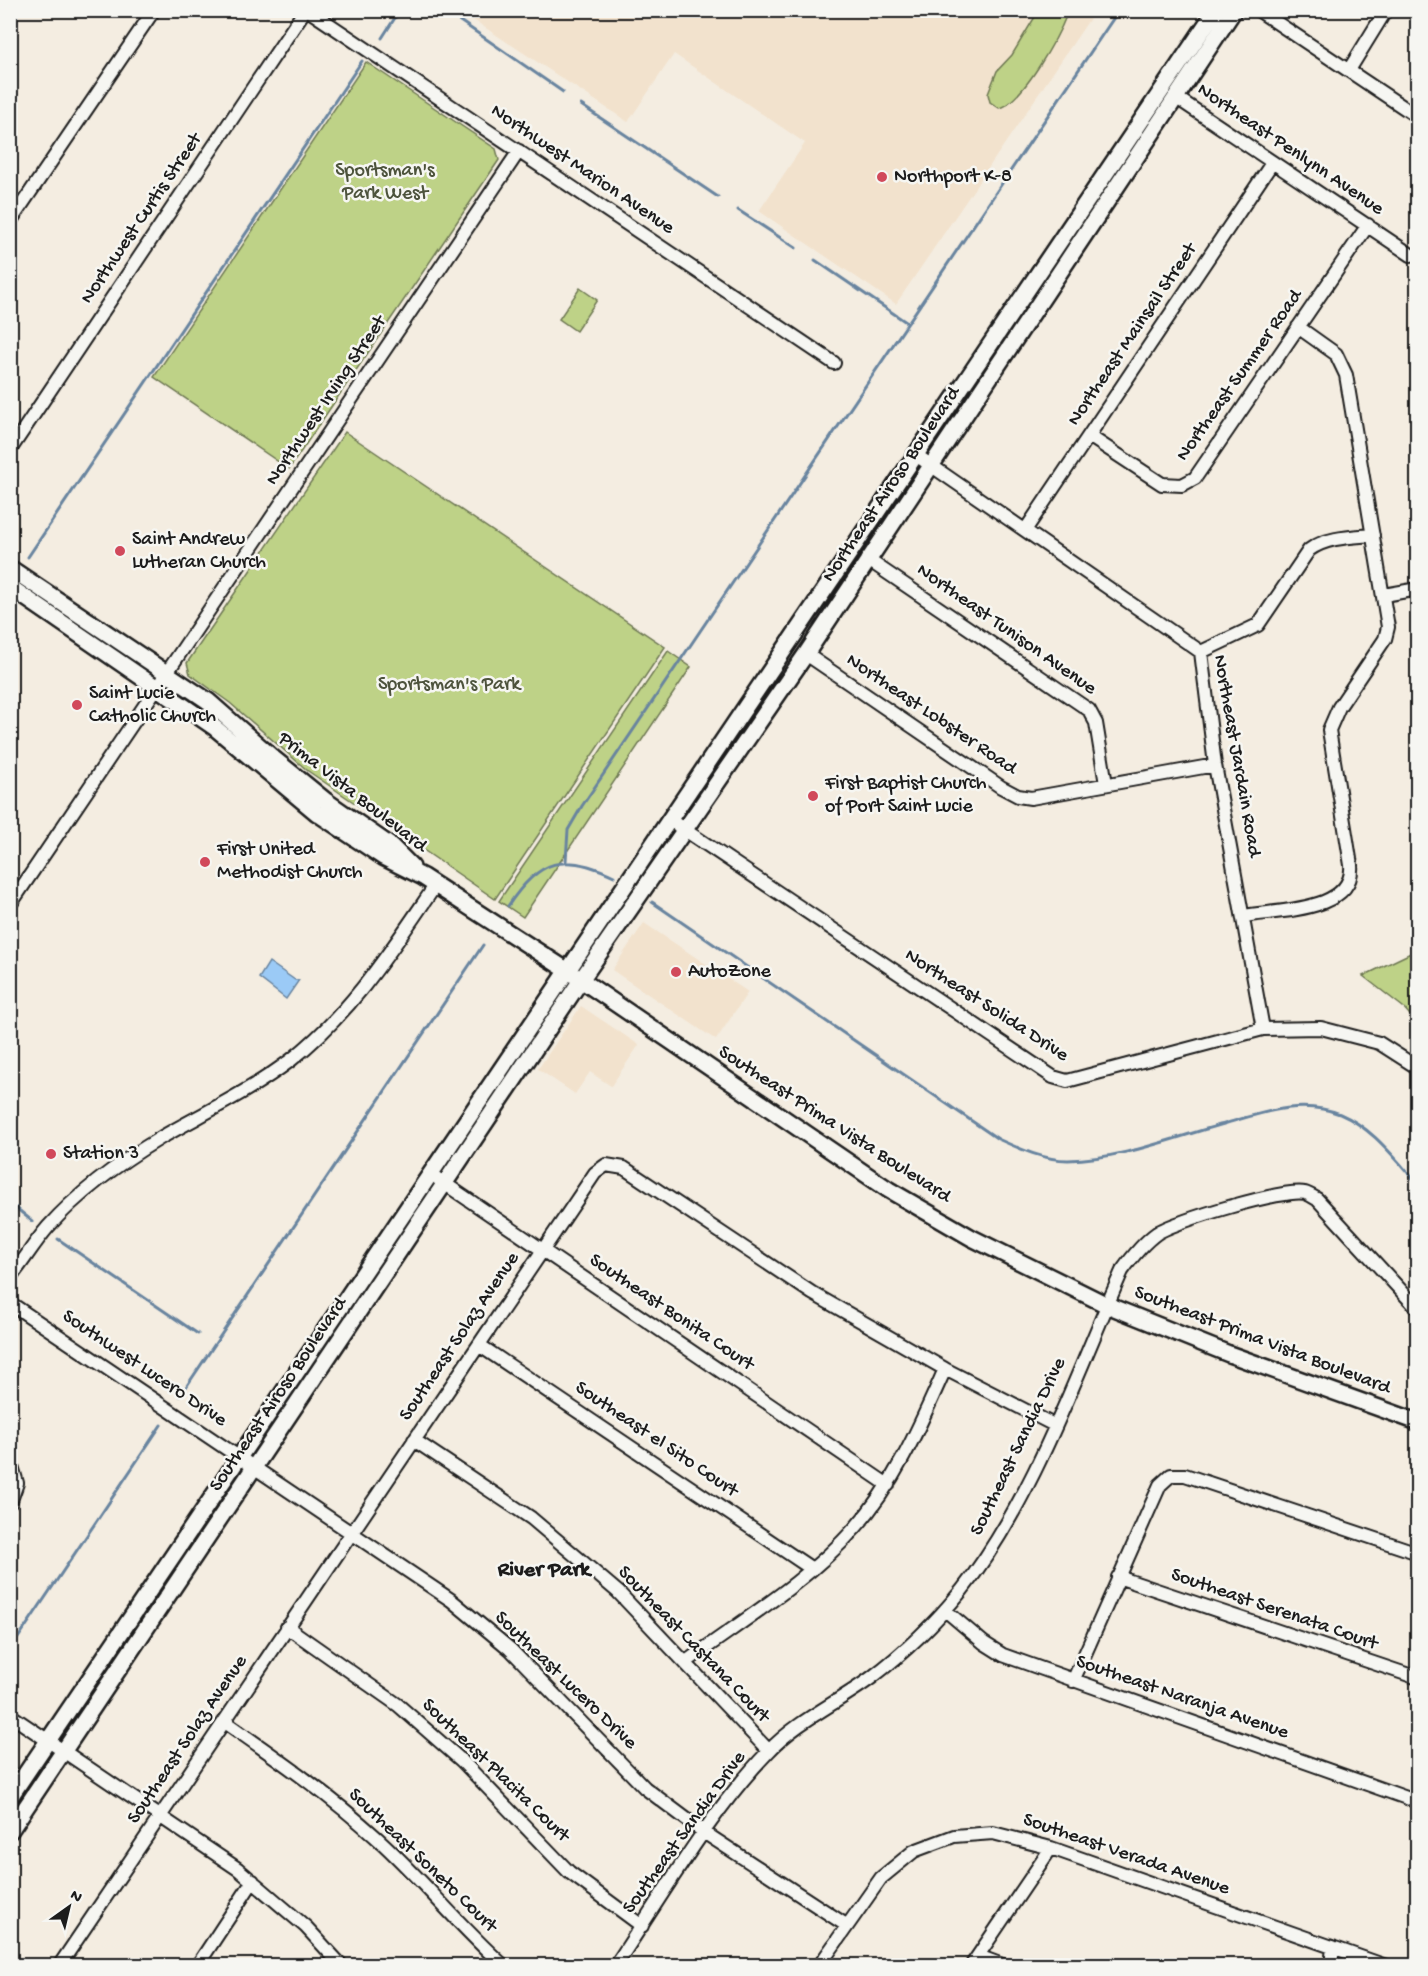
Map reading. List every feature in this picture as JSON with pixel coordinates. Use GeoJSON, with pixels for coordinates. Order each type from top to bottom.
{"type":"FeatureCollection","features":[{"type":"Feature","properties":{"kind":"main road","name":"Northeast Airoso Boulevard"},"geometry":{"type":"LineString","coordinates":[[568,972],[1216,10]]}},
{"type":"Feature","properties":{"kind":"main road","name":"Northeast Airoso Boulevard"},"geometry":{"type":"LineString","coordinates":[[581,980],[806,654],[930,464],[1234,10]]}},
{"type":"Feature","properties":{"kind":"main road","name":"Prima Vista Boulevard"},"geometry":{"type":"LineString","coordinates":[[10,568],[208,701],[324,800],[392,847],[429,882]]}},
{"type":"Feature","properties":{"kind":"main road","name":"Prima Vista Boulevard"},"geometry":{"type":"LineString","coordinates":[[10,587],[214,727],[306,806],[383,857],[429,882]]}},
{"type":"Feature","properties":{"kind":"main road","name":"Southeast Prima Vista Boulevard"},"geometry":{"type":"LineString","coordinates":[[429,882],[581,980],[889,1190],[972,1238],[1107,1305],[1229,1354],[1418,1422]]}},
{"type":"Feature","properties":{"kind":"main road","name":"Southeast Airoso Boulevard"},"geometry":{"type":"LineString","coordinates":[[10,1797],[568,972]]}},
{"type":"Feature","properties":{"kind":"main road","name":"Southeast Airoso Boulevard"},"geometry":{"type":"LineString","coordinates":[[10,1831],[446,1185],[581,980]]}},
{"type":"Feature","properties":{"kind":"main road"},"geometry":{"type":"LineString","coordinates":[[333,1318],[349,1329]]}},
{"type":"Feature","properties":{"kind":"main road"},"geometry":{"type":"LineString","coordinates":[[148,1593],[164,1604]]}},
{"type":"Feature","properties":{"kind":"street"},"geometry":{"type":"LineString","coordinates":[[10,222],[154,10]]}},
{"type":"Feature","properties":{"kind":"street","name":"Northwest Marion Avenue"},"geometry":{"type":"LineString","coordinates":[[307,10],[834,363]]}},
{"type":"Feature","properties":{"kind":"street","name":"Northwest Curtis Street"},"geometry":{"type":"LineString","coordinates":[[10,450],[307,10]]}},
{"type":"Feature","properties":{"kind":"street"},"geometry":{"type":"LineString","coordinates":[[1258,10],[1418,117]]}},
{"type":"Feature","properties":{"kind":"street"},"geometry":{"type":"LineString","coordinates":[[1349,70],[1386,10]]}},
{"type":"Feature","properties":{"kind":"street","name":"Northeast Penlynn Avenue"},"geometry":{"type":"LineString","coordinates":[[1177,98],[1412,255]]}},
{"type":"Feature","properties":{"kind":"street","name":"Northwest Irving Street"},"geometry":{"type":"LineString","coordinates":[[10,905],[519,151]]}},
{"type":"Feature","properties":{"kind":"street","name":"Northeast Mainsail Street"},"geometry":{"type":"LineString","coordinates":[[1026,529],[1272,163]]}},
{"type":"Feature","properties":{"kind":"street","name":"Northeast Summer Road"},"geometry":{"type":"LineString","coordinates":[[1089,436],[1162,484],[1182,485],[1195,478],[1368,225]]}},
{"type":"Feature","properties":{"kind":"street"},"geometry":{"type":"LineString","coordinates":[[1244,916],[1326,902],[1340,895],[1349,885],[1351,865],[1329,730],[1339,707],[1385,639],[1388,627],[1346,375],[1336,354],[1298,327]]}},
{"type":"Feature","properties":{"kind":"street","name":"Northeast Jardain Road"},"geometry":{"type":"LineString","coordinates":[[916,455],[1201,652],[1215,765],[1263,1029]]}},
{"type":"Feature","properties":{"kind":"street"},"geometry":{"type":"LineString","coordinates":[[1201,652],[1258,625],[1309,550],[1318,543],[1373,535]]}},
{"type":"Feature","properties":{"kind":"street","name":"Northeast Tunison Avenue"},"geometry":{"type":"LineString","coordinates":[[867,559],[1089,710],[1096,723],[1106,784]]}},
{"type":"Feature","properties":{"kind":"street"},"geometry":{"type":"LineString","coordinates":[[1384,596],[1418,589]]}},
{"type":"Feature","properties":{"kind":"street","name":"Northeast Lobster Road"},"geometry":{"type":"LineString","coordinates":[[806,654],[1012,794],[1031,798],[1215,765]]}},
{"type":"Feature","properties":{"kind":"street","name":"Northeast Solida Drive"},"geometry":{"type":"LineString","coordinates":[[670,820],[1053,1077],[1067,1081],[1263,1029],[1321,1028],[1379,1043],[1418,1068]]}},
{"type":"Feature","properties":{"kind":"street"},"geometry":{"type":"LineString","coordinates":[[10,1278],[47,1229],[102,1178],[163,1137],[245,1093],[292,1058],[334,1021],[382,964],[429,882]]}},
{"type":"Feature","properties":{"kind":"street","name":"Southeast Solaz Avenue"},"geometry":{"type":"LineString","coordinates":[[59,1965],[595,1173],[606,1165],[624,1168],[812,1293],[945,1370],[1054,1425]]}},
{"type":"Feature","properties":{"kind":"street","name":"Southeast Bonita Court"},"geometry":{"type":"LineString","coordinates":[[431,1174],[888,1485]]}},
{"type":"Feature","properties":{"kind":"street","name":"Southeast Sandia Drive"},"geometry":{"type":"LineString","coordinates":[[615,1965],[735,1790],[769,1751],[796,1728],[871,1678],[945,1610],[986,1556],[1022,1494],[1122,1271],[1136,1252],[1157,1234],[1179,1222],[1284,1194],[1304,1192],[1317,1199],[1418,1309]]}},
{"type":"Feature","properties":{"kind":"street","name":"Southwest Lucero Drive"},"geometry":{"type":"LineString","coordinates":[[10,1303],[255,1468]]}},
{"type":"Feature","properties":{"kind":"street","name":"Southeast el Sito Court"},"geometry":{"type":"LineString","coordinates":[[479,1345],[812,1569]]}},
{"type":"Feature","properties":{"kind":"street"},"geometry":{"type":"LineString","coordinates":[[686,1662],[812,1569],[855,1528],[888,1485],[913,1440],[945,1370]]}},
{"type":"Feature","properties":{"kind":"street","name":"Southeast Castana Court"},"geometry":{"type":"LineString","coordinates":[[414,1440],[531,1518],[618,1592],[769,1751]]}},
{"type":"Feature","properties":{"kind":"street"},"geometry":{"type":"LineString","coordinates":[[10,1459],[17,1479],[10,1503]]}},
{"type":"Feature","properties":{"kind":"street","name":"Southeast Lucero Drive"},"geometry":{"type":"LineString","coordinates":[[255,1468],[352,1531],[450,1600],[510,1649],[645,1788],[705,1833],[846,1925]]}},
{"type":"Feature","properties":{"kind":"street"},"geometry":{"type":"LineString","coordinates":[[1073,1681],[1160,1485],[1171,1475],[1185,1474],[1418,1553]]}},
{"type":"Feature","properties":{"kind":"street","name":"Southeast Serenata Court"},"geometry":{"type":"LineString","coordinates":[[1118,1577],[1418,1678]]}},
{"type":"Feature","properties":{"kind":"street","name":"Southeast Naranja Avenue"},"geometry":{"type":"LineString","coordinates":[[945,1610],[1003,1655],[1418,1802]]}},
{"type":"Feature","properties":{"kind":"street","name":"Southeast Placita Court"},"geometry":{"type":"LineString","coordinates":[[287,1627],[398,1705],[462,1761],[569,1872],[642,1926]]}},
{"type":"Feature","properties":{"kind":"street"},"geometry":{"type":"LineString","coordinates":[[10,1715],[254,1881],[306,1927],[339,1964]]}},
{"type":"Feature","properties":{"kind":"street","name":"Southeast Soneto Court"},"geometry":{"type":"LineString","coordinates":[[225,1722],[310,1781],[379,1840],[480,1944],[504,1965]]}},
{"type":"Feature","properties":{"kind":"street","name":"Southeast Verada Avenue"},"geometry":{"type":"LineString","coordinates":[[819,1965],[881,1878],[914,1851],[954,1836],[993,1833],[1051,1848],[1386,1965]]}},
{"type":"Feature","properties":{"kind":"street"},"geometry":{"type":"LineString","coordinates":[[1005,1965],[975,1961],[1051,1848]]}},
{"type":"Feature","properties":{"kind":"street"},"geometry":{"type":"LineString","coordinates":[[197,1965],[254,1881]]}},
{"type":"Feature","properties":{"kind":"street"},"geometry":{"type":"LineString","coordinates":[[1331,1965],[1333,1947]]}},
{"type":"Feature","properties":{"kind":"shaded area","name":"Northport K-8"},"geometry":{"type":"Polygon","coordinates":[[[460,11],[1095,11],[896,304],[759,211],[805,143],[674,54],[628,122],[460,11]]]}},
{"type":"Feature","properties":{"kind":"shaded area"},"geometry":{"type":"Polygon","coordinates":[[[644,923],[748,992],[716,1040],[612,970],[644,923]]]}},
{"type":"Feature","properties":{"kind":"shaded area"},"geometry":{"type":"Polygon","coordinates":[[[581,1006],[639,1045],[611,1086],[590,1072],[575,1094],[538,1069],[581,1006]]]}},
{"type":"Feature","properties":{"kind":"green space"},"geometry":{"type":"Polygon","coordinates":[[[1039,10],[1067,11],[1067,14],[1048,52],[1029,81],[1008,103],[999,108],[990,102],[988,94],[997,71],[1012,55],[1039,10]]]}},
{"type":"Feature","properties":{"kind":"green space","name":"Sportsman's Park West"},"geometry":{"type":"Polygon","coordinates":[[[366,62],[496,149],[499,160],[289,469],[154,377],[366,62]]]}},
{"type":"Feature","properties":{"kind":"green space"},"geometry":{"type":"Polygon","coordinates":[[[580,288],[597,300],[576,331],[559,319],[580,288]]]}},
{"type":"Feature","properties":{"kind":"green space","name":"Sportsman's Park"},"geometry":{"type":"Polygon","coordinates":[[[345,432],[665,647],[495,899],[308,771],[230,703],[190,674],[187,663],[345,432]]]}},
{"type":"Feature","properties":{"kind":"green space"},"geometry":{"type":"Polygon","coordinates":[[[668,651],[691,667],[523,917],[499,901],[668,651]]]}},
{"type":"Feature","properties":{"kind":"green space"},"geometry":{"type":"Polygon","coordinates":[[[1417,950],[1417,1023],[1403,1007],[1363,976],[1417,950]]]}},
{"type":"Feature","properties":{"kind":"water"},"geometry":{"type":"Polygon","coordinates":[[[269,962],[295,980],[299,980],[286,999],[259,978],[269,962]]]}},
{"type":"Feature","properties":{"kind":"waterway"},"geometry":{"type":"LineString","coordinates":[[382,38],[400,10]]}},
{"type":"Feature","properties":{"kind":"waterway"},"geometry":{"type":"LineString","coordinates":[[444,10],[563,92]]}},
{"type":"Feature","properties":{"kind":"waterway"},"geometry":{"type":"LineString","coordinates":[[566,861],[568,830],[582,806],[1119,10]]}},
{"type":"Feature","properties":{"kind":"waterway"},"geometry":{"type":"LineString","coordinates":[[28,557],[362,61]]}},
{"type":"Feature","properties":{"kind":"waterway"},"geometry":{"type":"LineString","coordinates":[[581,105],[718,197]]}},
{"type":"Feature","properties":{"kind":"waterway"},"geometry":{"type":"LineString","coordinates":[[738,210],[796,248]]}},
{"type":"Feature","properties":{"kind":"waterway"},"geometry":{"type":"LineString","coordinates":[[815,260],[906,322]]}},
{"type":"Feature","properties":{"kind":"waterway"},"geometry":{"type":"LineString","coordinates":[[508,906],[531,878],[554,864],[581,864],[614,876]]}},
{"type":"Feature","properties":{"kind":"waterway"},"geometry":{"type":"LineString","coordinates":[[652,902],[998,1139],[1023,1150],[1059,1160],[1087,1159],[1145,1147],[1265,1112],[1310,1107],[1340,1114],[1363,1127],[1383,1145],[1418,1184]]}},
{"type":"Feature","properties":{"kind":"waterway"},"geometry":{"type":"LineString","coordinates":[[180,1396],[483,945]]}},
{"type":"Feature","properties":{"kind":"waterway"},"geometry":{"type":"LineString","coordinates":[[10,1203],[32,1221]]}},
{"type":"Feature","properties":{"kind":"waterway"},"geometry":{"type":"LineString","coordinates":[[58,1239],[198,1334]]}},
{"type":"Feature","properties":{"kind":"waterway"},"geometry":{"type":"LineString","coordinates":[[10,1650],[161,1425]]}},
{"type":"Feature","properties":{"kind":"place","name":"Northport K-8"},"geometry":{"type":"Point","coordinates":[882,177]}},
{"type":"Feature","properties":{"kind":"place","name":"Saint Andrew Lutheran Church"},"geometry":{"type":"Point","coordinates":[120,551]}},
{"type":"Feature","properties":{"kind":"place","name":"Saint Lucie Catholic Church"},"geometry":{"type":"Point","coordinates":[77,705]}},
{"type":"Feature","properties":{"kind":"place","name":"First Baptist Church of Port Saint Lucie"},"geometry":{"type":"Point","coordinates":[813,796]}},
{"type":"Feature","properties":{"kind":"place","name":"First United Methodist Church"},"geometry":{"type":"Point","coordinates":[205,862]}},
{"type":"Feature","properties":{"kind":"place","name":"AutoZone"},"geometry":{"type":"Point","coordinates":[676,972]}},
{"type":"Feature","properties":{"kind":"place","name":"Station 3"},"geometry":{"type":"Point","coordinates":[51,1154]}},
{"type":"Feature","properties":{"kind":"district","name":"River Park"},"geometry":{"type":"Point","coordinates":[544,1571]}}]}
